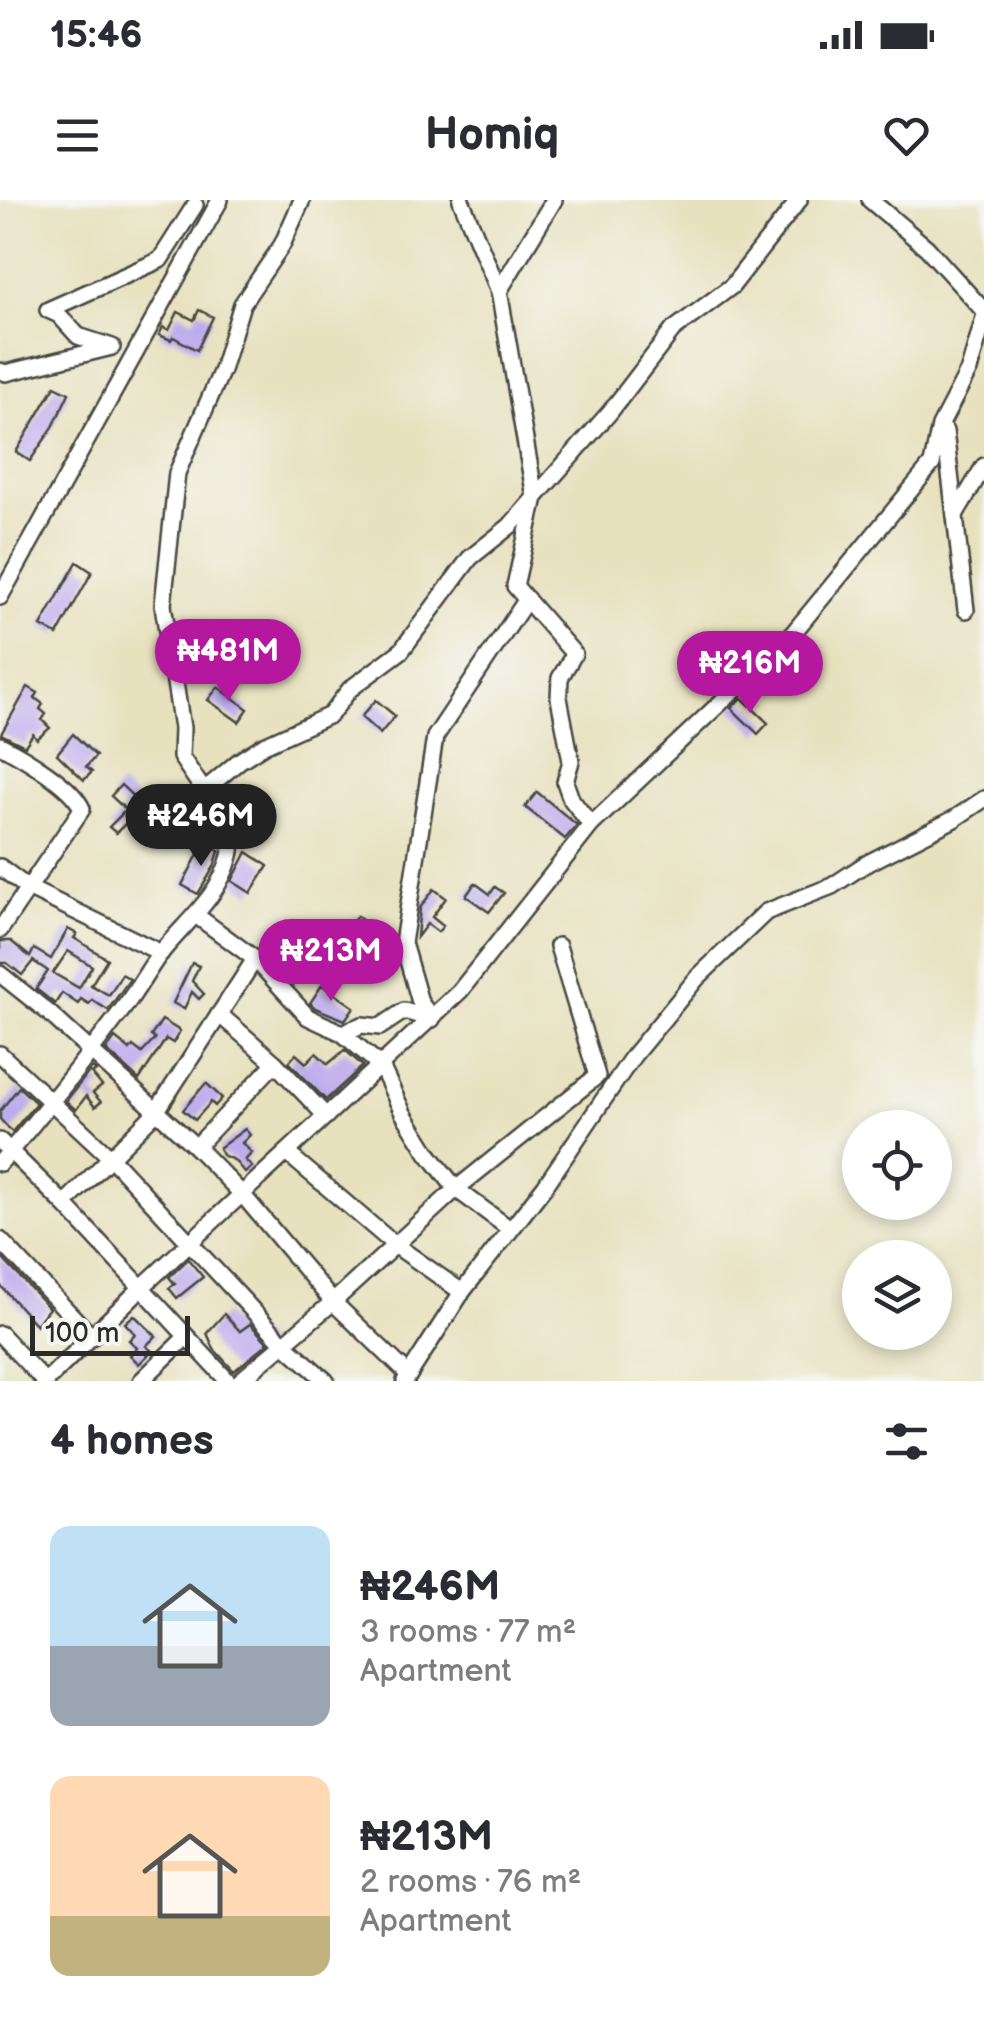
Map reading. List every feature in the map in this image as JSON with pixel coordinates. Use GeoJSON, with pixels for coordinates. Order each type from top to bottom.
{"type":"FeatureCollection","features":[{"type":"Feature","properties":{"kind":"street"},"geometry":{"type":"LineString","coordinates":[[0,597],[220,200]]}},
{"type":"Feature","properties":{"kind":"street"},"geometry":{"type":"LineString","coordinates":[[228,1381],[64,1204],[3,1152],[90,1052],[161,953],[197,916],[232,853],[225,821],[211,807],[181,757],[182,728],[163,605],[177,473],[222,370],[242,304],[282,244],[302,200]]}},
{"type":"Feature","properties":{"kind":"street"},"geometry":{"type":"LineString","coordinates":[[461,200],[499,291],[535,497],[515,586],[574,654],[560,678],[559,698],[571,761],[564,782],[592,825]]}},
{"type":"Feature","properties":{"kind":"street"},"geometry":{"type":"LineString","coordinates":[[499,291],[554,200]]}},
{"type":"Feature","properties":{"kind":"street"},"geometry":{"type":"LineString","coordinates":[[206,794],[224,772],[252,753],[330,715],[350,689],[401,651],[470,558],[498,538],[535,497],[610,412],[665,338],[732,286],[799,200]]}},
{"type":"Feature","properties":{"kind":"street"},"geometry":{"type":"LineString","coordinates":[[0,1334],[45,1381],[142,1286],[432,1019],[488,960],[592,825],[789,638],[869,537],[921,481],[932,464],[944,418],[969,370],[984,314],[927,248],[870,200]]}},
{"type":"Feature","properties":{"kind":"street"},"geometry":{"type":"LineString","coordinates":[[0,371],[6,373],[112,347],[78,336],[48,310],[160,260],[195,205]]}},
{"type":"Feature","properties":{"kind":"street"},"geometry":{"type":"LineString","coordinates":[[944,418],[966,610]]}},
{"type":"Feature","properties":{"kind":"street"},"geometry":{"type":"LineString","coordinates":[[955,514],[984,466]]}},
{"type":"Feature","properties":{"kind":"street"},"geometry":{"type":"LineString","coordinates":[[432,1019],[420,1002],[403,943],[436,737],[527,599]]}},
{"type":"Feature","properties":{"kind":"street"},"geometry":{"type":"LineString","coordinates":[[0,744],[61,786],[81,802],[82,808],[0,930]]}},
{"type":"Feature","properties":{"kind":"street"},"geometry":{"type":"LineString","coordinates":[[0,974],[49,1013],[196,1147],[242,1194],[332,1302],[407,1378],[462,1292],[551,1178],[632,1056],[677,1000],[734,941],[775,907],[832,886],[984,799]]}},
{"type":"Feature","properties":{"kind":"street"},"geometry":{"type":"LineString","coordinates":[[0,868],[28,888],[161,953]]}},
{"type":"Feature","properties":{"kind":"street"},"geometry":{"type":"LineString","coordinates":[[197,916],[255,959],[308,1018],[342,1033],[381,1066],[403,1113],[456,1189],[510,1229]]}},
{"type":"Feature","properties":{"kind":"street"},"geometry":{"type":"LineString","coordinates":[[240,1381],[456,1189],[597,1076],[558,946]]}},
{"type":"Feature","properties":{"kind":"street"},"geometry":{"type":"LineString","coordinates":[[64,1204],[156,1112],[255,959]]}},
{"type":"Feature","properties":{"kind":"street"},"geometry":{"type":"LineString","coordinates":[[342,1033],[362,1024],[380,1028],[404,1011],[432,1019]]}},
{"type":"Feature","properties":{"kind":"street"},"geometry":{"type":"LineString","coordinates":[[220,1014],[275,1062],[326,1116]]}},
{"type":"Feature","properties":{"kind":"street"},"geometry":{"type":"LineString","coordinates":[[0,1054],[110,1157],[284,1342],[326,1381]]}},
{"type":"Feature","properties":{"kind":"street"},"geometry":{"type":"LineString","coordinates":[[196,1147],[275,1062]]}},
{"type":"Feature","properties":{"kind":"street"},"geometry":{"type":"LineString","coordinates":[[288,1153],[395,1245],[462,1292]]}},
{"type":"Feature","properties":{"kind":"street"},"geometry":{"type":"LineString","coordinates":[[0,1240],[92,1337]]}},
{"type":"Feature","properties":{"kind":"street"},"geometry":{"type":"LineString","coordinates":[[141,1381],[186,1337]]}},
{"type":"Feature","properties":{"kind":"building"},"geometry":{"type":"Polygon","coordinates":[[[199,310],[213,317],[197,350],[173,337],[171,340],[159,335],[163,327],[169,330],[178,312],[194,320],[199,310]]]}},
{"type":"Feature","properties":{"kind":"building"},"geometry":{"type":"Polygon","coordinates":[[[55,386],[69,393],[53,427],[30,461],[16,452],[55,386]]]}},
{"type":"Feature","properties":{"kind":"building"},"geometry":{"type":"Polygon","coordinates":[[[77,562],[92,572],[57,635],[41,626],[77,562]]]}},
{"type":"Feature","properties":{"kind":"building"},"geometry":{"type":"Polygon","coordinates":[[[28,687],[38,693],[35,698],[43,704],[40,709],[46,714],[42,720],[50,728],[37,739],[33,734],[25,746],[1,734],[28,687]]]}},
{"type":"Feature","properties":{"kind":"building"},"geometry":{"type":"Polygon","coordinates":[[[218,687],[248,709],[239,722],[208,700],[218,687]]]}},
{"type":"Feature","properties":{"kind":"building"},"geometry":{"type":"Polygon","coordinates":[[[742,698],[768,723],[758,734],[731,708],[742,698]]]}},
{"type":"Feature","properties":{"kind":"building"},"geometry":{"type":"Polygon","coordinates":[[[376,700],[395,716],[380,734],[361,717],[376,700]]]}},
{"type":"Feature","properties":{"kind":"building"},"geometry":{"type":"Polygon","coordinates":[[[73,734],[96,756],[86,767],[92,772],[84,780],[57,754],[73,734]]]}},
{"type":"Feature","properties":{"kind":"building"},"geometry":{"type":"Polygon","coordinates":[[[121,785],[141,804],[135,810],[151,824],[141,835],[127,822],[116,833],[109,827],[126,810],[111,796],[121,785]]]}},
{"type":"Feature","properties":{"kind":"building"},"geometry":{"type":"Polygon","coordinates":[[[537,792],[577,825],[565,839],[525,807],[537,792]]]}},
{"type":"Feature","properties":{"kind":"building"},"geometry":{"type":"Polygon","coordinates":[[[204,843],[219,851],[198,894],[182,885],[204,843]]]}},
{"type":"Feature","properties":{"kind":"building"},"geometry":{"type":"Polygon","coordinates":[[[247,852],[268,866],[251,893],[232,881],[247,852]]]}},
{"type":"Feature","properties":{"kind":"building"},"geometry":{"type":"Polygon","coordinates":[[[475,883],[490,894],[495,887],[504,893],[489,912],[466,896],[475,883]]]}},
{"type":"Feature","properties":{"kind":"building"},"geometry":{"type":"Polygon","coordinates":[[[434,889],[446,898],[432,917],[443,926],[438,932],[427,924],[417,937],[420,908],[434,889]]]}},
{"type":"Feature","properties":{"kind":"building"},"geometry":{"type":"Polygon","coordinates":[[[357,916],[379,934],[355,966],[333,948],[357,916]]]}},
{"type":"Feature","properties":{"kind":"building"},"geometry":{"type":"Polygon","coordinates":[[[68,929],[77,934],[74,938],[107,959],[91,985],[109,995],[122,974],[130,979],[108,1010],[92,1000],[89,1004],[81,999],[78,1004],[62,993],[55,1004],[36,989],[48,971],[33,961],[22,975],[7,963],[0,963],[0,941],[11,941],[30,957],[34,949],[51,959],[68,929]],[[68,951],[53,973],[79,988],[92,966],[68,951]]]}},
{"type":"Feature","properties":{"kind":"building"},"geometry":{"type":"Polygon","coordinates":[[[192,963],[199,966],[192,981],[204,994],[199,999],[192,992],[184,1009],[173,1003],[192,963]]]}},
{"type":"Feature","properties":{"kind":"building"},"geometry":{"type":"Polygon","coordinates":[[[322,985],[354,1007],[345,1020],[310,1003],[322,985]]]}},
{"type":"Feature","properties":{"kind":"building"},"geometry":{"type":"Polygon","coordinates":[[[162,1020],[180,1031],[173,1043],[166,1039],[139,1080],[106,1050],[115,1038],[130,1050],[133,1046],[142,1053],[155,1039],[151,1036],[162,1020]]]}},
{"type":"Feature","properties":{"kind":"building"},"geometry":{"type":"Polygon","coordinates":[[[345,1050],[363,1066],[326,1100],[289,1062],[296,1054],[306,1063],[316,1053],[328,1064],[345,1050]]]}},
{"type":"Feature","properties":{"kind":"building"},"geometry":{"type":"Polygon","coordinates":[[[92,1068],[102,1086],[93,1093],[101,1102],[95,1107],[86,1096],[76,1110],[66,1101],[92,1068]]]}},
{"type":"Feature","properties":{"kind":"building"},"geometry":{"type":"Polygon","coordinates":[[[206,1083],[222,1098],[215,1106],[211,1102],[195,1120],[183,1110],[206,1083]]]}},
{"type":"Feature","properties":{"kind":"building"},"geometry":{"type":"Polygon","coordinates":[[[19,1087],[36,1103],[12,1132],[0,1119],[0,1111],[19,1087]]]}},
{"type":"Feature","properties":{"kind":"building"},"geometry":{"type":"Polygon","coordinates":[[[245,1129],[250,1135],[242,1143],[252,1153],[245,1160],[252,1167],[245,1173],[219,1148],[245,1129]]]}},
{"type":"Feature","properties":{"kind":"building"},"geometry":{"type":"Polygon","coordinates":[[[0,1256],[49,1308],[36,1325],[0,1285],[0,1256]]]}},
{"type":"Feature","properties":{"kind":"building"},"geometry":{"type":"Polygon","coordinates":[[[188,1259],[203,1277],[177,1298],[169,1288],[175,1284],[169,1277],[188,1259]]]}},
{"type":"Feature","properties":{"kind":"building"},"geometry":{"type":"Polygon","coordinates":[[[224,1314],[240,1331],[250,1324],[268,1343],[234,1371],[214,1349],[207,1333],[224,1314]]]}},
{"type":"Feature","properties":{"kind":"building"},"geometry":{"type":"Polygon","coordinates":[[[134,1315],[156,1336],[146,1346],[152,1351],[139,1364],[130,1355],[137,1348],[129,1340],[135,1334],[125,1323],[134,1315]]]}}]}
